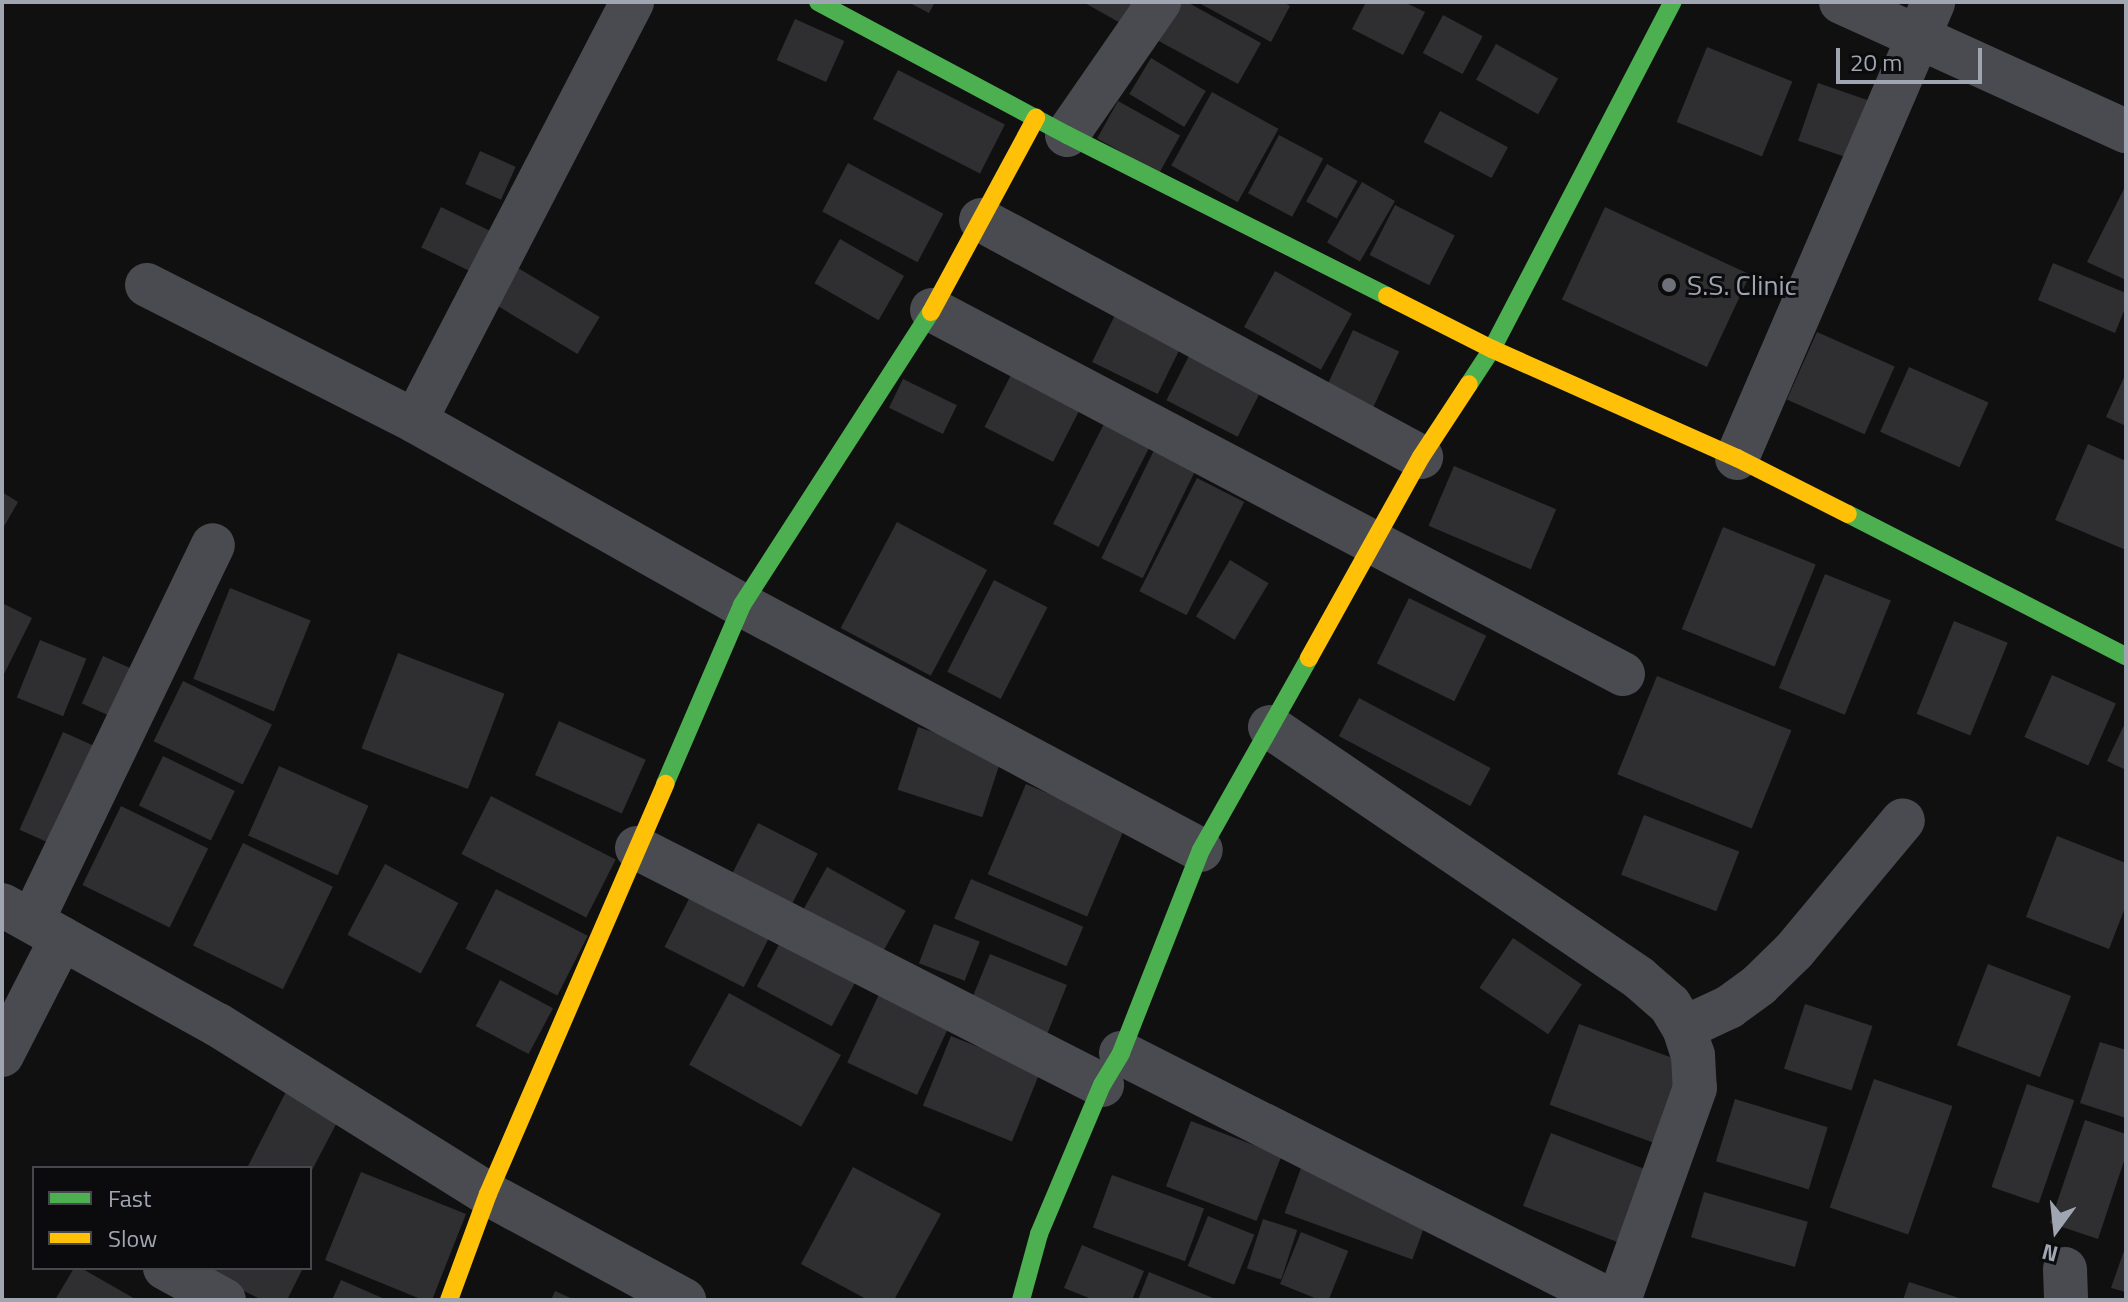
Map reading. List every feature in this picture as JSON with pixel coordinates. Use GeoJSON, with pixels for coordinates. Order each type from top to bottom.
{"type":"FeatureCollection","features":[{"type":"Feature","properties":{"kind":"street"},"geometry":{"type":"LineString","coordinates":[[415,421],[632,2]]}},
{"type":"Feature","properties":{"kind":"street"},"geometry":{"type":"LineString","coordinates":[[818,2],[1052,127],[1492,349],[1737,458],[2126,656]]}},
{"type":"Feature","properties":{"kind":"street"},"geometry":{"type":"LineString","coordinates":[[449,1300],[488,1194],[742,605],[932,310],[981,220],[1052,127],[1159,2]]}},
{"type":"Feature","properties":{"kind":"street"},"geometry":{"type":"LineString","coordinates":[[1021,1300],[1039,1234],[1112,1069],[1201,850],[1421,457],[1492,349],[1673,2]]}},
{"type":"Feature","properties":{"kind":"street"},"geometry":{"type":"LineString","coordinates":[[1841,2],[1926,20],[2126,131]]}},
{"type":"Feature","properties":{"kind":"street"},"geometry":{"type":"LineString","coordinates":[[1737,458],[1926,20]]}},
{"type":"Feature","properties":{"kind":"street"},"geometry":{"type":"LineString","coordinates":[[981,220],[1421,457]]}},
{"type":"Feature","properties":{"kind":"street"},"geometry":{"type":"LineString","coordinates":[[147,285],[415,421],[742,605],[1201,850]]}},
{"type":"Feature","properties":{"kind":"street"},"geometry":{"type":"LineString","coordinates":[[932,310],[1623,674]]}},
{"type":"Feature","properties":{"kind":"street"},"geometry":{"type":"LineString","coordinates":[[2,1055],[32,921],[213,545]]}},
{"type":"Feature","properties":{"kind":"street"},"geometry":{"type":"LineString","coordinates":[[1270,727],[1639,978],[1670,1005],[1684,1028],[1693,1055],[1695,1088],[1619,1300]]}},
{"type":"Feature","properties":{"kind":"street"},"geometry":{"type":"LineString","coordinates":[[1684,1028],[1729,1007],[1759,985],[1794,951],[1903,820]]}},
{"type":"Feature","properties":{"kind":"street"},"geometry":{"type":"LineString","coordinates":[[637,848],[1610,1300]]}},
{"type":"Feature","properties":{"kind":"street"},"geometry":{"type":"LineString","coordinates":[[32,921],[206,1018],[488,1194],[684,1300]]}},
{"type":"Feature","properties":{"kind":"street"},"geometry":{"type":"LineString","coordinates":[[169,1270],[224,1300]]}},
{"type":"Feature","properties":{"kind":"building"},"geometry":{"type":"Polygon","coordinates":[[[908,2],[935,2],[929,13],[908,2]]]}},
{"type":"Feature","properties":{"kind":"building"},"geometry":{"type":"Polygon","coordinates":[[[1083,2],[1136,2],[1124,25],[1083,2]]]}},
{"type":"Feature","properties":{"kind":"building"},"geometry":{"type":"Polygon","coordinates":[[[1175,2],[1187,2],[1261,43],[1238,84],[1155,39],[1175,2]]]}},
{"type":"Feature","properties":{"kind":"building"},"geometry":{"type":"Polygon","coordinates":[[[1197,2],[1283,2],[1290,6],[1271,42],[1197,2]]]}},
{"type":"Feature","properties":{"kind":"building"},"geometry":{"type":"Polygon","coordinates":[[[1366,2],[1404,2],[1425,12],[1403,55],[1352,29],[1366,2]]]}},
{"type":"Feature","properties":{"kind":"building"},"geometry":{"type":"Polygon","coordinates":[[[1443,15],[1483,36],[1463,74],[1423,53],[1443,15]]]}},
{"type":"Feature","properties":{"kind":"building"},"geometry":{"type":"Polygon","coordinates":[[[795,19],[844,41],[826,82],[777,60],[795,19]]]}},
{"type":"Feature","properties":{"kind":"building"},"geometry":{"type":"Polygon","coordinates":[[[1496,44],[1558,78],[1538,114],[1476,80],[1496,44]]]}},
{"type":"Feature","properties":{"kind":"building"},"geometry":{"type":"Polygon","coordinates":[[[1707,47],[1792,81],[1762,157],[1677,122],[1707,47]]]}},
{"type":"Feature","properties":{"kind":"building"},"geometry":{"type":"Polygon","coordinates":[[[1151,58],[1206,91],[1184,127],[1129,94],[1151,58]]]}},
{"type":"Feature","properties":{"kind":"building"},"geometry":{"type":"Polygon","coordinates":[[[898,70],[1005,124],[980,173],[873,119],[898,70]]]}},
{"type":"Feature","properties":{"kind":"building"},"geometry":{"type":"Polygon","coordinates":[[[1818,83],[1875,103],[1855,160],[1798,141],[1818,83]]]}},
{"type":"Feature","properties":{"kind":"building"},"geometry":{"type":"Polygon","coordinates":[[[1212,92],[1278,129],[1238,202],[1171,165],[1212,92]]]}},
{"type":"Feature","properties":{"kind":"building"},"geometry":{"type":"Polygon","coordinates":[[[1118,101],[1180,135],[1159,173],[1097,139],[1118,101]]]}},
{"type":"Feature","properties":{"kind":"building"},"geometry":{"type":"Polygon","coordinates":[[[1440,111],[1508,147],[1492,178],[1424,142],[1440,111]]]}},
{"type":"Feature","properties":{"kind":"building"},"geometry":{"type":"Polygon","coordinates":[[[1279,135],[1323,158],[1292,217],[1248,193],[1279,135]]]}},
{"type":"Feature","properties":{"kind":"building"},"geometry":{"type":"Polygon","coordinates":[[[480,151],[516,167],[501,200],[465,184],[480,151]]]}},
{"type":"Feature","properties":{"kind":"building"},"geometry":{"type":"Polygon","coordinates":[[[848,163],[943,214],[918,262],[822,212],[848,163]]]}},
{"type":"Feature","properties":{"kind":"building"},"geometry":{"type":"Polygon","coordinates":[[[1327,164],[1358,181],[1337,219],[1306,202],[1327,164]]]}},
{"type":"Feature","properties":{"kind":"building"},"geometry":{"type":"Polygon","coordinates":[[[1362,182],[1395,201],[1360,262],[1327,243],[1362,182]]]}},
{"type":"Feature","properties":{"kind":"building"},"geometry":{"type":"Polygon","coordinates":[[[2126,185],[2126,280],[2087,262],[2126,185]]]}},
{"type":"Feature","properties":{"kind":"building"},"geometry":{"type":"Polygon","coordinates":[[[1395,205],[1455,235],[1429,285],[1370,255],[1395,205]]]}},
{"type":"Feature","properties":{"kind":"building"},"geometry":{"type":"Polygon","coordinates":[[[441,207],[490,231],[471,272],[421,247],[441,207]]]}},
{"type":"Feature","properties":{"kind":"building"},"geometry":{"type":"Polygon","coordinates":[[[1605,207],[1750,275],[1707,367],[1562,299],[1605,207]]]}},
{"type":"Feature","properties":{"kind":"building"},"geometry":{"type":"Polygon","coordinates":[[[840,239],[904,276],[879,320],[814,283],[840,239]]]}},
{"type":"Feature","properties":{"kind":"building"},"geometry":{"type":"Polygon","coordinates":[[[508,262],[600,317],[578,354],[486,299],[508,262]]]}},
{"type":"Feature","properties":{"kind":"building"},"geometry":{"type":"Polygon","coordinates":[[[2053,263],[2126,293],[2126,306],[2115,333],[2038,300],[2053,263]]]}},
{"type":"Feature","properties":{"kind":"building"},"geometry":{"type":"Polygon","coordinates":[[[1275,271],[1352,314],[1321,370],[1244,327],[1275,271]]]}},
{"type":"Feature","properties":{"kind":"building"},"geometry":{"type":"Polygon","coordinates":[[[1118,309],[1184,341],[1158,394],[1092,362],[1118,309]]]}},
{"type":"Feature","properties":{"kind":"building"},"geometry":{"type":"Polygon","coordinates":[[[1353,330],[1399,352],[1372,410],[1326,388],[1353,330]]]}},
{"type":"Feature","properties":{"kind":"building"},"geometry":{"type":"Polygon","coordinates":[[[1817,332],[1895,367],[1865,434],[1787,400],[1817,332]]]}},
{"type":"Feature","properties":{"kind":"building"},"geometry":{"type":"Polygon","coordinates":[[[1190,354],[1261,390],[1238,437],[1166,400],[1190,354]]]}},
{"type":"Feature","properties":{"kind":"building"},"geometry":{"type":"Polygon","coordinates":[[[1909,367],[1988,402],[1960,467],[1880,432],[1909,367]]]}},
{"type":"Feature","properties":{"kind":"building"},"geometry":{"type":"Polygon","coordinates":[[[1014,369],[1083,404],[1053,462],[984,427],[1014,369]]]}},
{"type":"Feature","properties":{"kind":"building"},"geometry":{"type":"Polygon","coordinates":[[[2126,373],[2126,426],[2106,417],[2126,373]]]}},
{"type":"Feature","properties":{"kind":"building"},"geometry":{"type":"Polygon","coordinates":[[[903,379],[957,405],[943,434],[889,408],[903,379]]]}},
{"type":"Feature","properties":{"kind":"building"},"geometry":{"type":"Polygon","coordinates":[[[1108,416],[1153,439],[1099,547],[1053,524],[1108,416]]]}},
{"type":"Feature","properties":{"kind":"building"},"geometry":{"type":"Polygon","coordinates":[[[1157,444],[1198,464],[1143,578],[1101,558],[1157,444]]]}},
{"type":"Feature","properties":{"kind":"building"},"geometry":{"type":"Polygon","coordinates":[[[2088,444],[2126,461],[2126,550],[2055,520],[2088,444]]]}},
{"type":"Feature","properties":{"kind":"building"},"geometry":{"type":"Polygon","coordinates":[[[1454,466],[1556,509],[1531,569],[1429,526],[1454,466]]]}},
{"type":"Feature","properties":{"kind":"building"},"geometry":{"type":"Polygon","coordinates":[[[1197,478],[1244,502],[1187,615],[1139,591],[1197,478]]]}},
{"type":"Feature","properties":{"kind":"building"},"geometry":{"type":"Polygon","coordinates":[[[2,492],[18,502],[2,530],[2,492]]]}},
{"type":"Feature","properties":{"kind":"building"},"geometry":{"type":"Polygon","coordinates":[[[897,522],[987,570],[931,676],[841,628],[897,522]]]}},
{"type":"Feature","properties":{"kind":"building"},"geometry":{"type":"Polygon","coordinates":[[[1723,527],[1816,564],[1775,666],[1682,629],[1723,527]]]}},
{"type":"Feature","properties":{"kind":"building"},"geometry":{"type":"Polygon","coordinates":[[[1230,560],[1269,583],[1235,640],[1196,617],[1230,560]]]}},
{"type":"Feature","properties":{"kind":"building"},"geometry":{"type":"Polygon","coordinates":[[[1825,574],[1891,601],[1845,715],[1779,688],[1825,574]]]}},
{"type":"Feature","properties":{"kind":"building"},"geometry":{"type":"Polygon","coordinates":[[[994,580],[1047,607],[1001,699],[947,672],[994,580]]]}},
{"type":"Feature","properties":{"kind":"building"},"geometry":{"type":"Polygon","coordinates":[[[230,588],[311,621],[274,711],[193,679],[230,588]]]}},
{"type":"Feature","properties":{"kind":"building"},"geometry":{"type":"Polygon","coordinates":[[[1409,598],[1486,636],[1454,701],[1377,664],[1409,598]]]}},
{"type":"Feature","properties":{"kind":"building"},"geometry":{"type":"Polygon","coordinates":[[[2,603],[32,618],[2,678],[2,603]]]}},
{"type":"Feature","properties":{"kind":"building"},"geometry":{"type":"Polygon","coordinates":[[[1954,621],[2008,643],[1970,735],[1917,714],[1954,621]]]}},
{"type":"Feature","properties":{"kind":"building"},"geometry":{"type":"Polygon","coordinates":[[[40,640],[86,659],[63,716],[17,697],[40,640]]]}},
{"type":"Feature","properties":{"kind":"building"},"geometry":{"type":"Polygon","coordinates":[[[398,653],[504,694],[468,789],[361,748],[398,653]]]}},
{"type":"Feature","properties":{"kind":"building"},"geometry":{"type":"Polygon","coordinates":[[[103,656],[141,673],[120,721],[82,704],[103,656]]]}},
{"type":"Feature","properties":{"kind":"building"},"geometry":{"type":"Polygon","coordinates":[[[2052,675],[2116,703],[2088,766],[2024,737],[2052,675]]]}},
{"type":"Feature","properties":{"kind":"building"},"geometry":{"type":"Polygon","coordinates":[[[1657,676],[1791,730],[1752,829],[1617,774],[1657,676]]]}},
{"type":"Feature","properties":{"kind":"building"},"geometry":{"type":"Polygon","coordinates":[[[183,681],[272,724],[243,785],[154,741],[183,681]]]}},
{"type":"Feature","properties":{"kind":"building"},"geometry":{"type":"Polygon","coordinates":[[[1359,698],[1491,768],[1470,806],[1339,736],[1359,698]]]}},
{"type":"Feature","properties":{"kind":"building"},"geometry":{"type":"Polygon","coordinates":[[[559,721],[646,760],[622,814],[535,775],[559,721]]]}},
{"type":"Feature","properties":{"kind":"building"},"geometry":{"type":"Polygon","coordinates":[[[2126,721],[2126,770],[2107,761],[2126,721]]]}},
{"type":"Feature","properties":{"kind":"building"},"geometry":{"type":"Polygon","coordinates":[[[918,727],[1003,755],[982,817],[898,790],[918,727]]]}},
{"type":"Feature","properties":{"kind":"building"},"geometry":{"type":"Polygon","coordinates":[[[63,732],[102,749],[59,847],[19,830],[63,732]]]}},
{"type":"Feature","properties":{"kind":"building"},"geometry":{"type":"Polygon","coordinates":[[[163,756],[235,791],[211,841],[139,805],[163,756]]]}},
{"type":"Feature","properties":{"kind":"building"},"geometry":{"type":"Polygon","coordinates":[[[279,766],[369,806],[338,875],[248,835],[279,766]]]}},
{"type":"Feature","properties":{"kind":"building"},"geometry":{"type":"Polygon","coordinates":[[[1026,784],[1125,826],[1087,916],[988,874],[1026,784]]]}},
{"type":"Feature","properties":{"kind":"building"},"geometry":{"type":"Polygon","coordinates":[[[491,796],[616,860],[586,917],[461,854],[491,796]]]}},
{"type":"Feature","properties":{"kind":"building"},"geometry":{"type":"Polygon","coordinates":[[[121,806],[208,849],[170,928],[82,885],[121,806]]]}},
{"type":"Feature","properties":{"kind":"building"},"geometry":{"type":"Polygon","coordinates":[[[1644,815],[1739,852],[1716,911],[1621,875],[1644,815]]]}},
{"type":"Feature","properties":{"kind":"building"},"geometry":{"type":"Polygon","coordinates":[[[758,823],[818,853],[792,904],[732,874],[758,823]]]}},
{"type":"Feature","properties":{"kind":"building"},"geometry":{"type":"Polygon","coordinates":[[[2057,836],[2126,863],[2126,905],[2109,949],[2026,917],[2057,836]]]}},
{"type":"Feature","properties":{"kind":"building"},"geometry":{"type":"Polygon","coordinates":[[[243,843],[333,887],[283,989],[193,945],[243,843]]]}},
{"type":"Feature","properties":{"kind":"building"},"geometry":{"type":"Polygon","coordinates":[[[385,864],[458,903],[421,974],[347,935],[385,864]]]}},
{"type":"Feature","properties":{"kind":"building"},"geometry":{"type":"Polygon","coordinates":[[[827,867],[906,911],[879,959],[800,915],[827,867]]]}},
{"type":"Feature","properties":{"kind":"building"},"geometry":{"type":"Polygon","coordinates":[[[971,879],[1083,927],[1067,966],[954,919],[971,879]]]}},
{"type":"Feature","properties":{"kind":"building"},"geometry":{"type":"Polygon","coordinates":[[[496,889],[588,936],[557,995],[466,949],[496,889]]]}},
{"type":"Feature","properties":{"kind":"building"},"geometry":{"type":"Polygon","coordinates":[[[694,889],[773,929],[744,987],[664,947],[694,889]]]}},
{"type":"Feature","properties":{"kind":"building"},"geometry":{"type":"Polygon","coordinates":[[[934,924],[980,942],[965,981],[919,963],[934,924]]]}},
{"type":"Feature","properties":{"kind":"building"},"geometry":{"type":"Polygon","coordinates":[[[783,937],[858,977],[832,1026],[757,986],[783,937]]]}},
{"type":"Feature","properties":{"kind":"building"},"geometry":{"type":"Polygon","coordinates":[[[1513,938],[1582,984],[1548,1034],[1479,988],[1513,938]]]}},
{"type":"Feature","properties":{"kind":"building"},"geometry":{"type":"Polygon","coordinates":[[[990,954],[1067,985],[1045,1040],[968,1009],[990,954]]]}},
{"type":"Feature","properties":{"kind":"building"},"geometry":{"type":"Polygon","coordinates":[[[1988,964],[2071,996],[2040,1077],[1957,1045],[1988,964]]]}},
{"type":"Feature","properties":{"kind":"building"},"geometry":{"type":"Polygon","coordinates":[[[500,980],[553,1008],[529,1054],[476,1026],[500,980]]]}},
{"type":"Feature","properties":{"kind":"building"},"geometry":{"type":"Polygon","coordinates":[[[881,990],[951,1023],[917,1095],[847,1063],[881,990]]]}},
{"type":"Feature","properties":{"kind":"building"},"geometry":{"type":"Polygon","coordinates":[[[729,993],[841,1055],[801,1127],[689,1065],[729,993]]]}},
{"type":"Feature","properties":{"kind":"building"},"geometry":{"type":"Polygon","coordinates":[[[1805,1004],[1873,1026],[1852,1091],[1784,1069],[1805,1004]]]}},
{"type":"Feature","properties":{"kind":"building"},"geometry":{"type":"Polygon","coordinates":[[[1579,1024],[1682,1062],[1653,1142],[1550,1105],[1579,1024]]]}},
{"type":"Feature","properties":{"kind":"building"},"geometry":{"type":"Polygon","coordinates":[[[951,1036],[1040,1072],[1012,1142],[923,1106],[951,1036]]]}},
{"type":"Feature","properties":{"kind":"building"},"geometry":{"type":"Polygon","coordinates":[[[2100,1042],[2126,1050],[2126,1118],[2080,1103],[2100,1042]]]}},
{"type":"Feature","properties":{"kind":"building"},"geometry":{"type":"Polygon","coordinates":[[[1874,1079],[1952,1106],[1908,1235],[1830,1208],[1874,1079]]]}},
{"type":"Feature","properties":{"kind":"building"},"geometry":{"type":"Polygon","coordinates":[[[292,1080],[345,1107],[312,1170],[312,1166],[248,1166],[292,1080]]]}},
{"type":"Feature","properties":{"kind":"building"},"geometry":{"type":"Polygon","coordinates":[[[2027,1084],[2074,1100],[2039,1203],[1992,1187],[2027,1084]]]}},
{"type":"Feature","properties":{"kind":"building"},"geometry":{"type":"Polygon","coordinates":[[[1735,1099],[1828,1127],[1809,1190],[1716,1161],[1735,1099]]]}},
{"type":"Feature","properties":{"kind":"building"},"geometry":{"type":"Polygon","coordinates":[[[2085,1120],[2126,1134],[2126,1155],[2098,1239],[2050,1223],[2085,1120]]]}},
{"type":"Feature","properties":{"kind":"building"},"geometry":{"type":"Polygon","coordinates":[[[1191,1121],[1282,1156],[1256,1221],[1166,1186],[1191,1121]]]}},
{"type":"Feature","properties":{"kind":"building"},"geometry":{"type":"Polygon","coordinates":[[[1551,1133],[1652,1172],[1624,1245],[1523,1206],[1551,1133]]]}},
{"type":"Feature","properties":{"kind":"building"},"geometry":{"type":"Polygon","coordinates":[[[853,1167],[941,1214],[894,1300],[868,1300],[801,1264],[853,1167]]]}},
{"type":"Feature","properties":{"kind":"building"},"geometry":{"type":"Polygon","coordinates":[[[1301,1168],[1429,1215],[1412,1260],[1285,1213],[1301,1168]]]}},
{"type":"Feature","properties":{"kind":"building"},"geometry":{"type":"Polygon","coordinates":[[[361,1172],[466,1214],[432,1300],[423,1300],[325,1260],[361,1172]]]}},
{"type":"Feature","properties":{"kind":"building"},"geometry":{"type":"Polygon","coordinates":[[[1112,1175],[1204,1209],[1185,1261],[1093,1228],[1112,1175]]]}},
{"type":"Feature","properties":{"kind":"building"},"geometry":{"type":"Polygon","coordinates":[[[1704,1192],[1808,1222],[1795,1267],[1691,1237],[1704,1192]]]}},
{"type":"Feature","properties":{"kind":"building"},"geometry":{"type":"Polygon","coordinates":[[[1208,1216],[1254,1235],[1234,1285],[1188,1266],[1208,1216]]]}},
{"type":"Feature","properties":{"kind":"building"},"geometry":{"type":"Polygon","coordinates":[[[1263,1219],[1297,1230],[1281,1280],[1247,1268],[1263,1219]]]}},
{"type":"Feature","properties":{"kind":"building"},"geometry":{"type":"Polygon","coordinates":[[[1301,1232],[1348,1251],[1329,1300],[1320,1300],[1280,1284],[1301,1232]]]}},
{"type":"Feature","properties":{"kind":"building"},"geometry":{"type":"Polygon","coordinates":[[[1082,1245],[1144,1271],[1132,1300],[1094,1300],[1064,1288],[1082,1245]]]}},
{"type":"Feature","properties":{"kind":"building"},"geometry":{"type":"Polygon","coordinates":[[[2126,1245],[2126,1292],[2111,1288],[2126,1245]]]}},
{"type":"Feature","properties":{"kind":"building"},"geometry":{"type":"Polygon","coordinates":[[[73,1270],[84,1270],[137,1300],[55,1300],[73,1270]]]}},
{"type":"Feature","properties":{"kind":"building"},"geometry":{"type":"Polygon","coordinates":[[[214,1270],[302,1270],[287,1300],[262,1300],[212,1275],[214,1270]]]}},
{"type":"Feature","properties":{"kind":"building"},"geometry":{"type":"Polygon","coordinates":[[[1149,1272],[1218,1300],[1138,1300],[1149,1272]]]}},
{"type":"Feature","properties":{"kind":"building"},"geometry":{"type":"Polygon","coordinates":[[[341,1280],[387,1300],[332,1300],[341,1280]]]}},
{"type":"Feature","properties":{"kind":"building"},"geometry":{"type":"Polygon","coordinates":[[[1909,1282],[1962,1299],[1962,1300],[1903,1300],[1909,1282]]]}},
{"type":"Feature","properties":{"kind":"building"},"geometry":{"type":"Polygon","coordinates":[[[555,1291],[575,1300],[551,1300],[555,1291]]]}},
{"type":"Feature","properties":{"kind":"traffic: fast"},"geometry":{"type":"LineString","coordinates":[[818,2],[1067,135],[1387,296]]}},
{"type":"Feature","properties":{"kind":"traffic: fast"},"geometry":{"type":"LineString","coordinates":[[1469,384],[1492,349],[1673,2]]}},
{"type":"Feature","properties":{"kind":"traffic: fast"},"geometry":{"type":"LineString","coordinates":[[665,784],[742,605],[931,312]]}},
{"type":"Feature","properties":{"kind":"traffic: fast"},"geometry":{"type":"LineString","coordinates":[[1848,514],[2126,656]]}},
{"type":"Feature","properties":{"kind":"traffic: fast"},"geometry":{"type":"LineString","coordinates":[[1021,1300],[1039,1234],[1102,1085],[1121,1053],[1201,850],[1309,658]]}},
{"type":"Feature","properties":{"kind":"traffic: slow"},"geometry":{"type":"LineString","coordinates":[[931,312],[1036,118]]}},
{"type":"Feature","properties":{"kind":"traffic: slow"},"geometry":{"type":"LineString","coordinates":[[1387,296],[1492,349],[1737,458],[1848,514]]}},
{"type":"Feature","properties":{"kind":"traffic: slow"},"geometry":{"type":"LineString","coordinates":[[1309,658],[1421,457],[1469,384]]}},
{"type":"Feature","properties":{"kind":"traffic: slow"},"geometry":{"type":"LineString","coordinates":[[449,1300],[488,1194],[665,784]]}},
{"type":"Feature","properties":{"kind":"place","name":"S.S. Clinic"},"geometry":{"type":"Point","coordinates":[1669,285]}}]}
